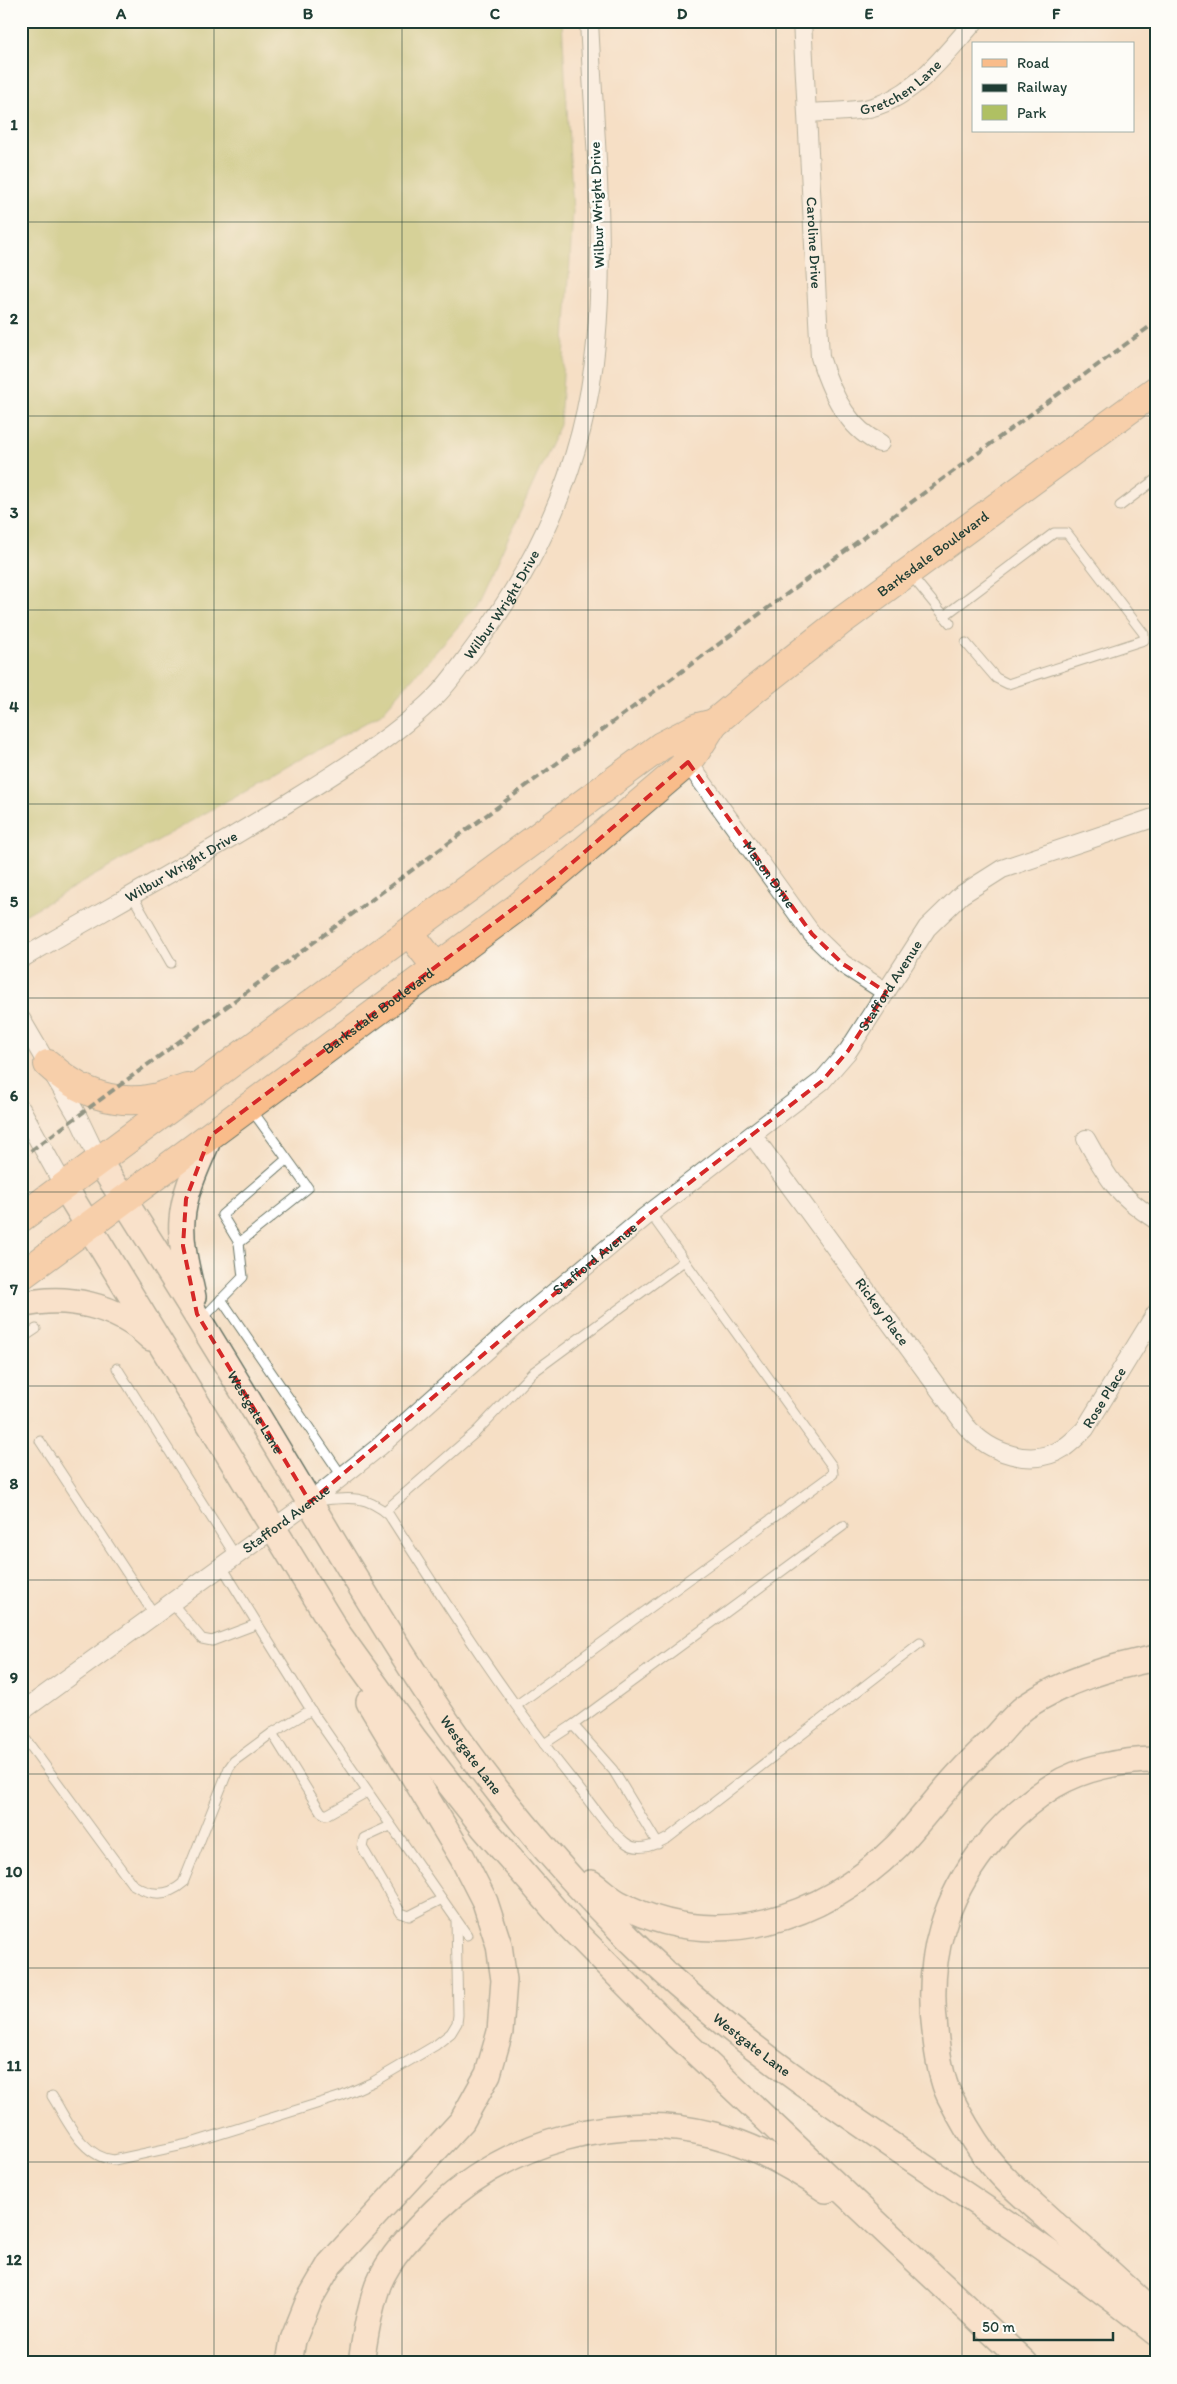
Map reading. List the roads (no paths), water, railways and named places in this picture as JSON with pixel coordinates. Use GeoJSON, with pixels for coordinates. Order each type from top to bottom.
{"type":"FeatureCollection","features":[{"type":"Feature","properties":{"kind":"main road","name":"Barksdale Boulevard"},"geometry":{"type":"LineString","coordinates":[[21,1276],[437,968],[558,875],[688,762],[714,723],[840,622],[1156,390]]}},
{"type":"Feature","properties":{"kind":"main road","name":"Barksdale Boulevard"},"geometry":{"type":"LineString","coordinates":[[21,1218],[671,740],[698,727],[714,723]]}},
{"type":"Feature","properties":{"kind":"main road"},"geometry":{"type":"LineString","coordinates":[[410,932],[437,968]]}},
{"type":"Feature","properties":{"kind":"main road"},"geometry":{"type":"LineString","coordinates":[[48,1064],[74,1086],[102,1097],[125,1100],[156,1097],[206,1082]]}},
{"type":"Feature","properties":{"kind":"main road"},"geometry":{"type":"LineString","coordinates":[[199,1317],[183,1246],[182,1218],[195,1171],[210,1136]]}},
{"type":"Feature","properties":{"kind":"main road","name":"Westgate Lane"},"geometry":{"type":"LineString","coordinates":[[99,1161],[199,1317],[398,1648],[454,1733],[501,1796],[544,1848],[629,1938],[696,2002],[796,2078],[994,2214],[1156,2333]]}},
{"type":"Feature","properties":{"kind":"main road"},"geometry":{"type":"LineString","coordinates":[[64,1186],[337,1632],[449,1785],[568,1925],[674,2032],[1025,2363]]}},
{"type":"Feature","properties":{"kind":"main road"},"geometry":{"type":"LineString","coordinates":[[21,1305],[42,1301],[65,1300],[102,1308],[127,1320],[144,1332],[167,1354]]}},
{"type":"Feature","properties":{"kind":"main road"},"geometry":{"type":"LineString","coordinates":[[289,2363],[294,2340],[309,2300],[330,2264],[462,2121],[488,2074],[500,2032],[504,1980],[499,1945],[485,1902],[462,1857],[368,1700],[349,1664],[337,1632]]}},
{"type":"Feature","properties":{"kind":"main road"},"geometry":{"type":"LineString","coordinates":[[544,1848],[617,1902],[654,1919],[701,1929],[745,1927],[786,1916],[825,1902],[864,1874],[897,1846],[962,1771],[1024,1707],[1092,1673],[1156,1658]]}},
{"type":"Feature","properties":{"kind":"main road"},"geometry":{"type":"LineString","coordinates":[[1156,1760],[1139,1760],[1092,1770],[1053,1786],[1022,1810],[994,1836],[970,1867],[942,1929],[934,1966],[932,2004],[937,2048],[948,2093],[985,2156],[1013,2186],[1156,2316]]}},
{"type":"Feature","properties":{"kind":"main road"},"geometry":{"type":"LineString","coordinates":[[361,2363],[367,2325],[378,2285],[397,2254],[416,2230],[450,2197],[484,2172],[521,2152],[562,2138],[636,2126],[675,2128],[715,2135],[759,2152],[810,2178],[896,2240]]}},
{"type":"Feature","properties":{"kind":"street","name":"Wilbur Wright Drive"},"geometry":{"type":"LineString","coordinates":[[21,958],[266,818],[324,781],[415,715],[444,687],[498,615],[523,576],[563,492],[577,449],[588,402],[596,346],[600,290],[599,240],[589,21]]}},
{"type":"Feature","properties":{"kind":"street","name":"Caroline Drive"},"geometry":{"type":"LineString","coordinates":[[802,21],[820,357],[826,377],[854,425],[866,436],[880,443]]}},
{"type":"Feature","properties":{"kind":"street","name":"Gretchen Lane"},"geometry":{"type":"LineString","coordinates":[[807,113],[864,109],[902,95],[926,75],[975,21]]}},
{"type":"Feature","properties":{"kind":"street","name":"Mason Drive"},"geometry":{"type":"LineString","coordinates":[[671,740],[812,934],[843,964],[886,992]]}},
{"type":"Feature","properties":{"kind":"street","name":"Stafford Avenue"},"geometry":{"type":"LineString","coordinates":[[21,1712],[310,1502],[379,1446],[558,1289],[650,1214],[803,1097],[835,1068],[926,928],[954,900],[978,882],[1002,869],[1156,817]]}},
{"type":"Feature","properties":{"kind":"street"},"geometry":{"type":"LineString","coordinates":[[21,1019],[77,1114],[99,1161]]}},
{"type":"Feature","properties":{"kind":"street"},"geometry":{"type":"LineString","coordinates":[[21,1109],[64,1186]]}},
{"type":"Feature","properties":{"kind":"street","name":"Rickey Place"},"geometry":{"type":"LineString","coordinates":[[753,1136],[976,1437],[1002,1453],[1016,1457],[1031,1456]]}},
{"type":"Feature","properties":{"kind":"street"},"geometry":{"type":"LineString","coordinates":[[1086,1139],[1104,1172],[1117,1190],[1130,1204],[1156,1220]]}},
{"type":"Feature","properties":{"kind":"street","name":"Rose Place"},"geometry":{"type":"LineString","coordinates":[[1031,1456],[1064,1448],[1085,1429],[1156,1313]]}},
{"type":"Feature","properties":{"kind":"lane"},"geometry":{"type":"LineString","coordinates":[[1120,506],[1156,479]]}},
{"type":"Feature","properties":{"kind":"lane"},"geometry":{"type":"LineString","coordinates":[[908,572],[947,619],[1054,533],[1067,533],[1144,634],[1144,640],[1008,684],[996,678],[966,643]]}},
{"type":"Feature","properties":{"kind":"lane"},"geometry":{"type":"LineString","coordinates":[[132,895],[171,963]]}},
{"type":"Feature","properties":{"kind":"lane"},"geometry":{"type":"LineString","coordinates":[[239,1243],[308,1188],[249,1106]]}},
{"type":"Feature","properties":{"kind":"lane"},"geometry":{"type":"LineString","coordinates":[[199,1317],[243,1277],[239,1243],[222,1215],[287,1159]]}},
{"type":"Feature","properties":{"kind":"lane"},"geometry":{"type":"LineString","coordinates":[[517,1705],[833,1474],[832,1466],[650,1214]]}},
{"type":"Feature","properties":{"kind":"lane"},"geometry":{"type":"LineString","coordinates":[[385,1511],[476,1432],[532,1373],[684,1261]]}},
{"type":"Feature","properties":{"kind":"lane"},"geometry":{"type":"LineString","coordinates":[[221,1299],[342,1476]]}},
{"type":"Feature","properties":{"kind":"lane"},"geometry":{"type":"LineString","coordinates":[[21,1339],[36,1329]]}},
{"type":"Feature","properties":{"kind":"lane"},"geometry":{"type":"LineString","coordinates":[[117,1368],[235,1555]]}},
{"type":"Feature","properties":{"kind":"lane"},"geometry":{"type":"LineString","coordinates":[[40,1440],[154,1614]]}},
{"type":"Feature","properties":{"kind":"lane"},"geometry":{"type":"LineString","coordinates":[[310,1502],[351,1497],[370,1501],[385,1511],[449,1609],[544,1744],[626,1844],[639,1848],[658,1844],[920,1643]]}},
{"type":"Feature","properties":{"kind":"lane"},"geometry":{"type":"LineString","coordinates":[[544,1744],[573,1725],[843,1526]]}},
{"type":"Feature","properties":{"kind":"lane"},"geometry":{"type":"LineString","coordinates":[[221,1565],[311,1710],[467,1936]]}},
{"type":"Feature","properties":{"kind":"lane"},"geometry":{"type":"LineString","coordinates":[[171,1602],[202,1639],[207,1641],[212,1641],[257,1624]]}},
{"type":"Feature","properties":{"kind":"lane"},"geometry":{"type":"LineString","coordinates":[[21,1733],[132,1884],[148,1893],[158,1894],[169,1892],[183,1883],[229,1768],[234,1761],[272,1733],[311,1710]]}},
{"type":"Feature","properties":{"kind":"lane"},"geometry":{"type":"LineString","coordinates":[[573,1725],[613,1770],[658,1844]]}},
{"type":"Feature","properties":{"kind":"lane"},"geometry":{"type":"LineString","coordinates":[[272,1733],[323,1814],[326,1815],[367,1792]]}},
{"type":"Feature","properties":{"kind":"lane"},"geometry":{"type":"LineString","coordinates":[[390,1826],[364,1838],[362,1847],[401,1913],[409,1916],[442,1899]]}},
{"type":"Feature","properties":{"kind":"lane"},"geometry":{"type":"LineString","coordinates":[[52,2096],[86,2148],[103,2159],[114,2160],[197,2142],[342,2096],[373,2082],[436,2045],[451,2033],[457,2023],[458,2015],[456,1920]]}},
{"type":"Feature","properties":{"kind":"railway"},"geometry":{"type":"LineString","coordinates":[[21,1158],[1156,322]]}}]}
